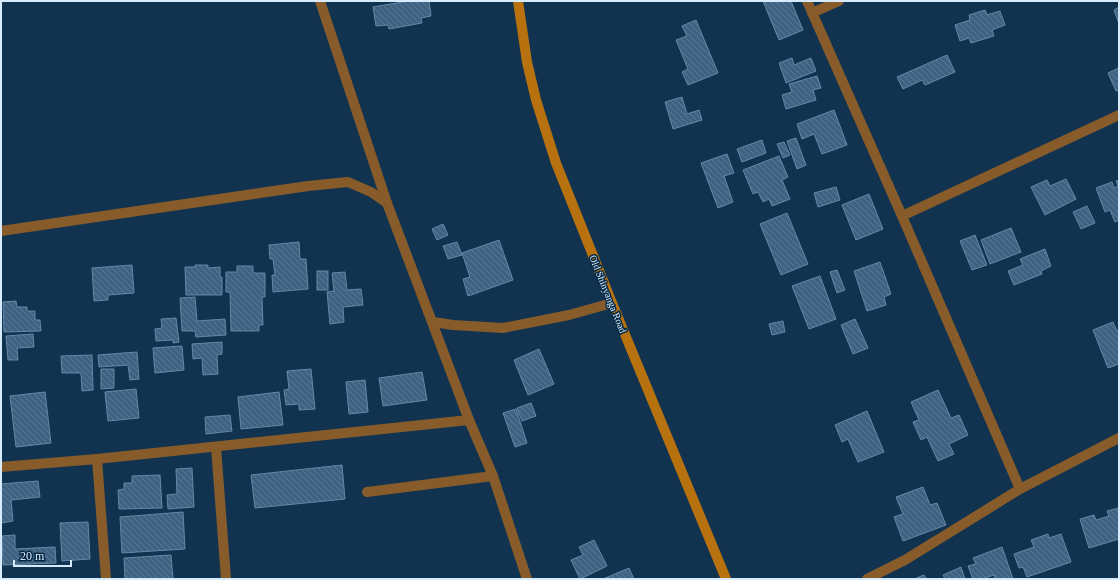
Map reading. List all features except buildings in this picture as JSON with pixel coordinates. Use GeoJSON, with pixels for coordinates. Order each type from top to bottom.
{"type":"FeatureCollection","features":[{"type":"Feature","properties":{"kind":"main road","name":"Old Shinyanga Road"},"geometry":{"type":"LineString","coordinates":[[518,1],[527,62],[536,100],[556,163],[726,579]]}},
{"type":"Feature","properties":{"kind":"street"},"geometry":{"type":"LineString","coordinates":[[320,1],[387,203],[469,420],[493,476],[527,579]]}},
{"type":"Feature","properties":{"kind":"street"},"geometry":{"type":"LineString","coordinates":[[807,1],[1020,489]]}},
{"type":"Feature","properties":{"kind":"street"},"geometry":{"type":"LineString","coordinates":[[812,14],[839,1]]}},
{"type":"Feature","properties":{"kind":"street"},"geometry":{"type":"LineString","coordinates":[[902,216],[1119,115]]}},
{"type":"Feature","properties":{"kind":"street"},"geometry":{"type":"LineString","coordinates":[[1,231],[308,186],[348,182],[372,192],[387,203]]}},
{"type":"Feature","properties":{"kind":"street"},"geometry":{"type":"LineString","coordinates":[[433,322],[453,326],[502,328],[569,315],[612,303]]}},
{"type":"Feature","properties":{"kind":"street"},"geometry":{"type":"LineString","coordinates":[[1,467],[97,459],[469,420]]}},
{"type":"Feature","properties":{"kind":"street"},"geometry":{"type":"LineString","coordinates":[[866,579],[912,556],[1020,489],[1119,438]]}},
{"type":"Feature","properties":{"kind":"street"},"geometry":{"type":"LineString","coordinates":[[216,447],[226,579]]}},
{"type":"Feature","properties":{"kind":"street"},"geometry":{"type":"LineString","coordinates":[[97,459],[106,579]]}},
{"type":"Feature","properties":{"kind":"street"},"geometry":{"type":"LineString","coordinates":[[367,492],[493,476]]}}]}
